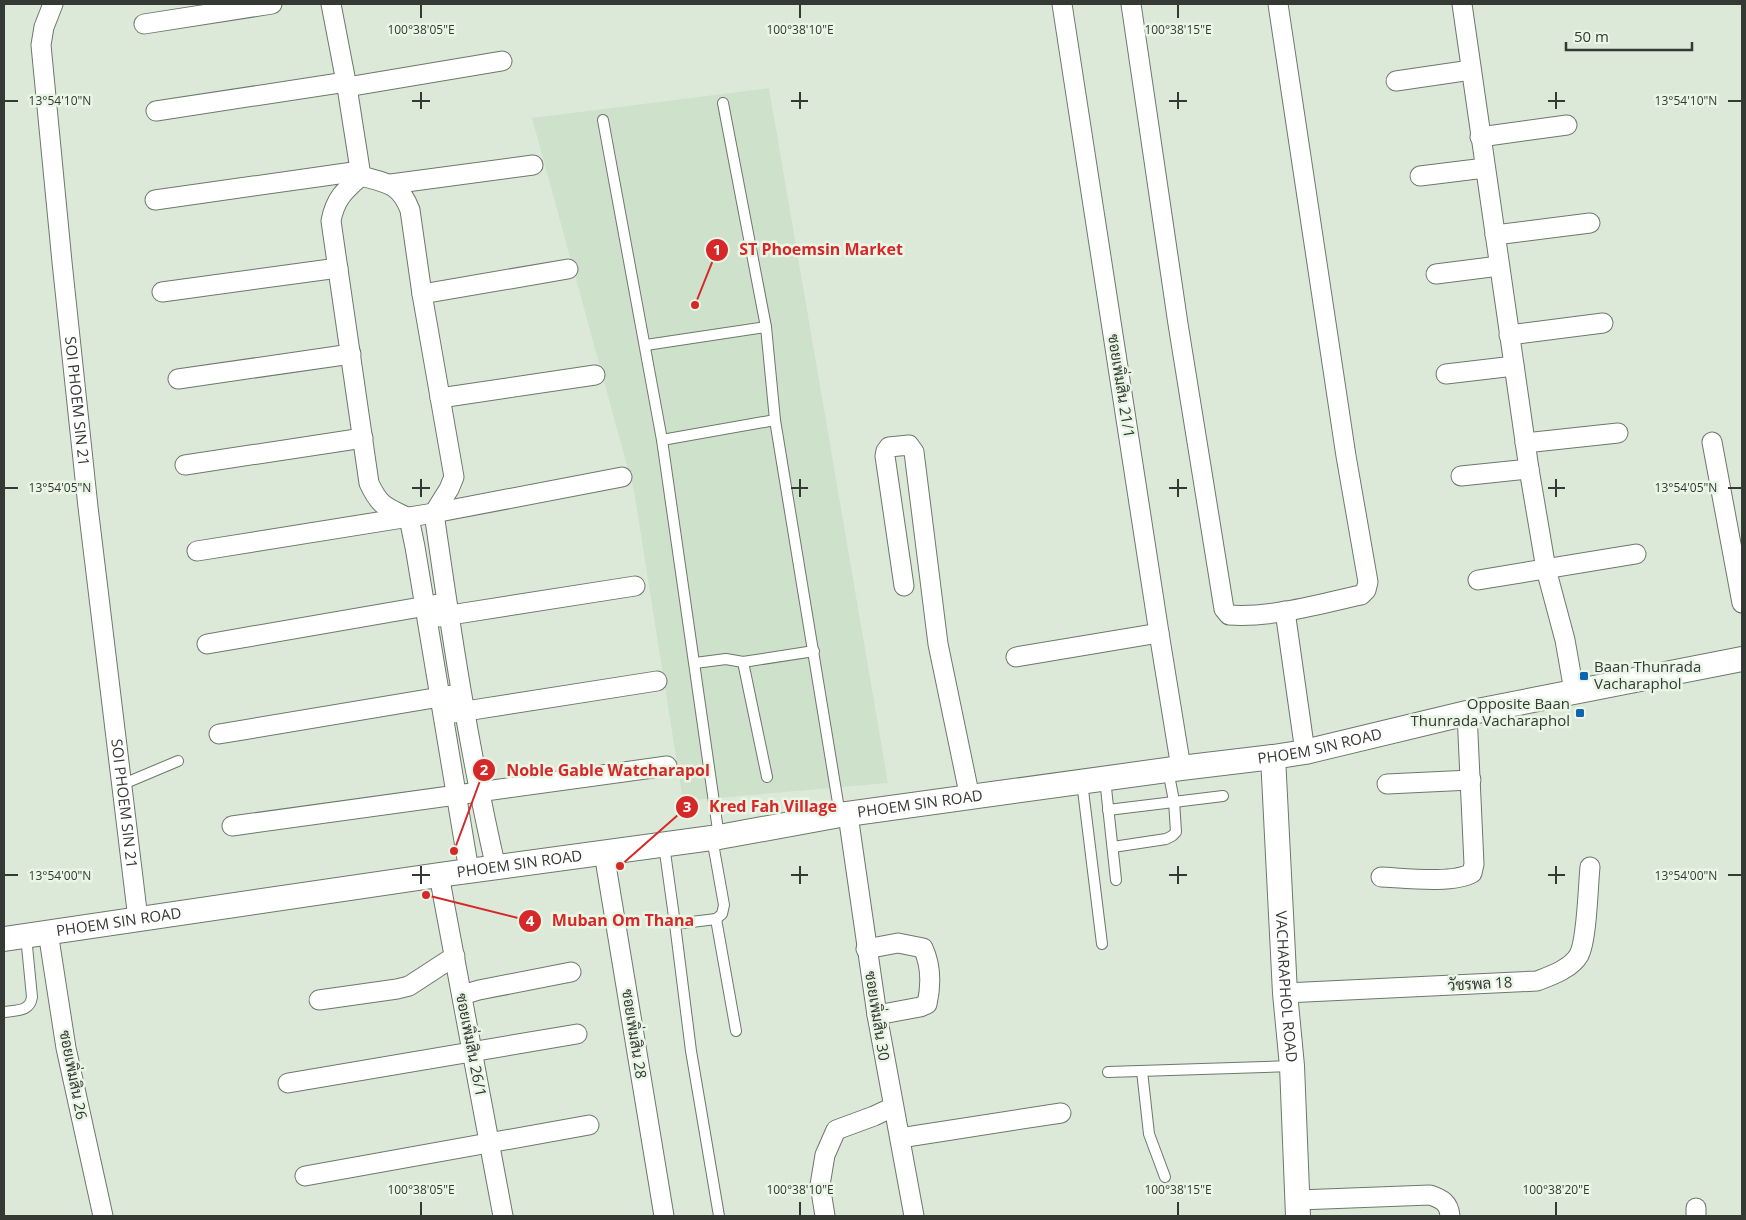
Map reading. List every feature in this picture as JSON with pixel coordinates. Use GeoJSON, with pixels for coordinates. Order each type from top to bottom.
{"type":"FeatureCollection","features":[{"type":"Feature","properties":{"kind":"street","name":"SOI PHOEM SIN 21"},"geometry":{"type":"LineString","coordinates":[[53,4],[44,27],[41,45],[88,507],[138,919]]}},
{"type":"Feature","properties":{"kind":"street"},"geometry":{"type":"LineString","coordinates":[[144,24],[272,4]]}},
{"type":"Feature","properties":{"kind":"street"},"geometry":{"type":"LineString","coordinates":[[331,4],[347,84],[360,174]]}},
{"type":"Feature","properties":{"kind":"street","name":"ซอยเพิ่มสิน 21/1"},"geometry":{"type":"LineString","coordinates":[[1062,4],[1159,633],[1175,769]]}},
{"type":"Feature","properties":{"kind":"street"},"geometry":{"type":"LineString","coordinates":[[1131,4],[1178,324],[1224,609],[1229,615],[1242,616],[1285,611],[1361,595],[1366,590],[1368,582],[1346,456],[1278,4]]}},
{"type":"Feature","properties":{"kind":"street"},"geometry":{"type":"LineString","coordinates":[[1462,4],[1529,469],[1546,569],[1565,640],[1574,691]]}},
{"type":"Feature","properties":{"kind":"street"},"geometry":{"type":"LineString","coordinates":[[156,110],[502,61]]}},
{"type":"Feature","properties":{"kind":"street"},"geometry":{"type":"LineString","coordinates":[[1396,81],[1471,70]]}},
{"type":"Feature","properties":{"kind":"street"},"geometry":{"type":"LineString","coordinates":[[1480,137],[1568,125]]}},
{"type":"Feature","properties":{"kind":"street"},"geometry":{"type":"LineString","coordinates":[[155,200],[360,174],[391,184],[533,165]]}},
{"type":"Feature","properties":{"kind":"street"},"geometry":{"type":"LineString","coordinates":[[1420,176],[1485,168]]}},
{"type":"Feature","properties":{"kind":"street"},"geometry":{"type":"LineString","coordinates":[[360,174],[345,190],[334,208],[332,222],[338,268],[369,483],[376,498],[386,507],[409,518]]}},
{"type":"Feature","properties":{"kind":"street"},"geometry":{"type":"LineString","coordinates":[[391,184],[405,198],[410,210],[422,294],[454,477],[450,489],[434,514],[447,609],[480,792],[496,868]]}},
{"type":"Feature","properties":{"kind":"street"},"geometry":{"type":"LineString","coordinates":[[1495,235],[1590,224]]}},
{"type":"Feature","properties":{"kind":"street"},"geometry":{"type":"LineString","coordinates":[[1436,274],[1499,266]]}},
{"type":"Feature","properties":{"kind":"street"},"geometry":{"type":"LineString","coordinates":[[162,292],[338,268]]}},
{"type":"Feature","properties":{"kind":"street"},"geometry":{"type":"LineString","coordinates":[[422,294],[568,270]]}},
{"type":"Feature","properties":{"kind":"street"},"geometry":{"type":"LineString","coordinates":[[1510,335],[1603,323]]}},
{"type":"Feature","properties":{"kind":"street"},"geometry":{"type":"LineString","coordinates":[[178,379],[351,354]]}},
{"type":"Feature","properties":{"kind":"street"},"geometry":{"type":"LineString","coordinates":[[1446,374],[1514,366]]}},
{"type":"Feature","properties":{"kind":"street"},"geometry":{"type":"LineString","coordinates":[[440,398],[595,375]]}},
{"type":"Feature","properties":{"kind":"street"},"geometry":{"type":"LineString","coordinates":[[1525,443],[1618,433]]}},
{"type":"Feature","properties":{"kind":"street"},"geometry":{"type":"LineString","coordinates":[[185,465],[363,438]]}},
{"type":"Feature","properties":{"kind":"street"},"geometry":{"type":"LineString","coordinates":[[1712,442],[1742,603]]}},
{"type":"Feature","properties":{"kind":"street"},"geometry":{"type":"LineString","coordinates":[[904,586],[885,456],[889,447],[909,445],[914,452],[938,644],[970,798]]}},
{"type":"Feature","properties":{"kind":"street"},"geometry":{"type":"LineString","coordinates":[[1461,476],[1529,469]]}},
{"type":"Feature","properties":{"kind":"street"},"geometry":{"type":"LineString","coordinates":[[197,551],[434,514],[622,477]]}},
{"type":"Feature","properties":{"kind":"street"},"geometry":{"type":"LineString","coordinates":[[409,518],[469,871]]}},
{"type":"Feature","properties":{"kind":"street"},"geometry":{"type":"LineString","coordinates":[[1478,580],[1636,554]]}},
{"type":"Feature","properties":{"kind":"street"},"geometry":{"type":"LineString","coordinates":[[207,644],[447,609],[635,586]]}},
{"type":"Feature","properties":{"kind":"street"},"geometry":{"type":"LineString","coordinates":[[1285,611],[1305,752]]}},
{"type":"Feature","properties":{"kind":"street"},"geometry":{"type":"LineString","coordinates":[[1016,656],[1159,633]]}},
{"type":"Feature","properties":{"kind":"street","name":"PHOEM SIN ROAD"},"geometry":{"type":"LineString","coordinates":[[26,936],[439,875],[715,838],[844,815],[1175,769],[1273,758],[1467,713],[1742,659]]}},
{"type":"Feature","properties":{"kind":"street"},"geometry":{"type":"LineString","coordinates":[[219,734],[464,702],[657,681]]}},
{"type":"Feature","properties":{"kind":"street"},"geometry":{"type":"LineString","coordinates":[[1381,877],[1446,879],[1464,878],[1472,873],[1474,864],[1467,713]]}},
{"type":"Feature","properties":{"kind":"street","name":"VACHARAPHOL ROAD"},"geometry":{"type":"LineString","coordinates":[[1273,758],[1285,993],[1292,1066],[1298,1208]]}},
{"type":"Feature","properties":{"kind":"street"},"geometry":{"type":"LineString","coordinates":[[232,826],[667,766]]}},
{"type":"Feature","properties":{"kind":"street"},"geometry":{"type":"LineString","coordinates":[[1387,784],[1471,780]]}},
{"type":"Feature","properties":{"kind":"street","name":"ซอยเพิ่มสิน 30"},"geometry":{"type":"LineString","coordinates":[[844,815],[893,1107],[914,1216]]}},
{"type":"Feature","properties":{"kind":"street","name":"ซอยเพิ่มสิน 28"},"geometry":{"type":"LineString","coordinates":[[604,853],[664,1216]]}},
{"type":"Feature","properties":{"kind":"street","name":"วัชรพล 18"},"geometry":{"type":"LineString","coordinates":[[1285,993],[1530,982],[1550,977],[1568,967],[1578,957],[1582,944],[1590,867]]}},
{"type":"Feature","properties":{"kind":"street","name":"ซอยเพิ่มสิน 26/1"},"geometry":{"type":"LineString","coordinates":[[439,875],[503,1216]]}},
{"type":"Feature","properties":{"kind":"street","name":"ซอยเพิ่มสิน 26"},"geometry":{"type":"LineString","coordinates":[[26,936],[66,1048],[103,1216]]}},
{"type":"Feature","properties":{"kind":"street"},"geometry":{"type":"LineString","coordinates":[[866,949],[898,943],[923,948],[926,956],[930,984],[927,1004],[877,1015]]}},
{"type":"Feature","properties":{"kind":"street"},"geometry":{"type":"LineString","coordinates":[[319,1000],[409,986],[455,956]]}},
{"type":"Feature","properties":{"kind":"street"},"geometry":{"type":"LineString","coordinates":[[462,995],[572,972]]}},
{"type":"Feature","properties":{"kind":"street"},"geometry":{"type":"LineString","coordinates":[[288,1083],[578,1034]]}},
{"type":"Feature","properties":{"kind":"street"},"geometry":{"type":"LineString","coordinates":[[826,1216],[820,1185],[825,1155],[836,1130],[893,1107]]}},
{"type":"Feature","properties":{"kind":"street"},"geometry":{"type":"LineString","coordinates":[[900,1138],[1061,1113]]}},
{"type":"Feature","properties":{"kind":"street"},"geometry":{"type":"LineString","coordinates":[[305,1176],[589,1125]]}},
{"type":"Feature","properties":{"kind":"street"},"geometry":{"type":"LineString","coordinates":[[1298,1208],[1430,1195],[1443,1199],[1450,1209],[1450,1216]]}},
{"type":"Feature","properties":{"kind":"lane"},"geometry":{"type":"LineString","coordinates":[[723,103],[766,327],[775,420],[844,815]]}},
{"type":"Feature","properties":{"kind":"lane"},"geometry":{"type":"LineString","coordinates":[[603,120],[662,440],[695,663],[724,905],[722,914],[716,919],[675,924]]}},
{"type":"Feature","properties":{"kind":"lane"},"geometry":{"type":"LineString","coordinates":[[646,345],[766,327]]}},
{"type":"Feature","properties":{"kind":"lane"},"geometry":{"type":"LineString","coordinates":[[662,440],[775,420]]}},
{"type":"Feature","properties":{"kind":"lane"},"geometry":{"type":"LineString","coordinates":[[695,663],[726,659],[743,662],[814,651]]}},
{"type":"Feature","properties":{"kind":"lane"},"geometry":{"type":"LineString","coordinates":[[743,662],[767,777]]}},
{"type":"Feature","properties":{"kind":"lane"},"geometry":{"type":"LineString","coordinates":[[121,784],[178,761]]}},
{"type":"Feature","properties":{"kind":"lane"},"geometry":{"type":"LineString","coordinates":[[1113,847],[1166,839],[1176,832],[1174,801],[1175,769]]}},
{"type":"Feature","properties":{"kind":"lane"},"geometry":{"type":"LineString","coordinates":[[1106,779],[1116,880]]}},
{"type":"Feature","properties":{"kind":"lane"},"geometry":{"type":"LineString","coordinates":[[1082,782],[1102,944]]}},
{"type":"Feature","properties":{"kind":"lane"},"geometry":{"type":"LineString","coordinates":[[1108,810],[1223,796]]}},
{"type":"Feature","properties":{"kind":"lane"},"geometry":{"type":"LineString","coordinates":[[664,845],[691,1051],[719,1216]]}},
{"type":"Feature","properties":{"kind":"lane"},"geometry":{"type":"LineString","coordinates":[[716,919],[736,1031]]}},
{"type":"Feature","properties":{"kind":"lane"},"geometry":{"type":"LineString","coordinates":[[4,1012],[26,1008],[31,1004],[26,936]]}},
{"type":"Feature","properties":{"kind":"lane"},"geometry":{"type":"LineString","coordinates":[[1108,1072],[1292,1066]]}},
{"type":"Feature","properties":{"kind":"lane"},"geometry":{"type":"LineString","coordinates":[[1142,1072],[1149,1134],[1165,1178]]}},
{"type":"Feature","properties":{"kind":"shaded area"},"geometry":{"type":"Polygon","coordinates":[[[769,88],[888,783],[683,801],[634,491],[532,118],[769,88]]]}},
{"type":"Feature","properties":{"kind":"place","name":"ST Phoemsin Market"},"geometry":{"type":"Point","coordinates":[695,305]}},
{"type":"Feature","properties":{"kind":"place","name":"Baan Thunrada Vacharaphol"},"geometry":{"type":"Point","coordinates":[1584,676]}},
{"type":"Feature","properties":{"kind":"place","name":"Opposite Baan Thunrada Vacharaphol"},"geometry":{"type":"Point","coordinates":[1580,713]}},
{"type":"Feature","properties":{"kind":"place","name":"Noble Gable Watcharapol"},"geometry":{"type":"Point","coordinates":[454,851]}},
{"type":"Feature","properties":{"kind":"place","name":"Kred Fah Village"},"geometry":{"type":"Point","coordinates":[620,866]}},
{"type":"Feature","properties":{"kind":"place","name":"Muban Om Thana"},"geometry":{"type":"Point","coordinates":[426,895]}}]}
